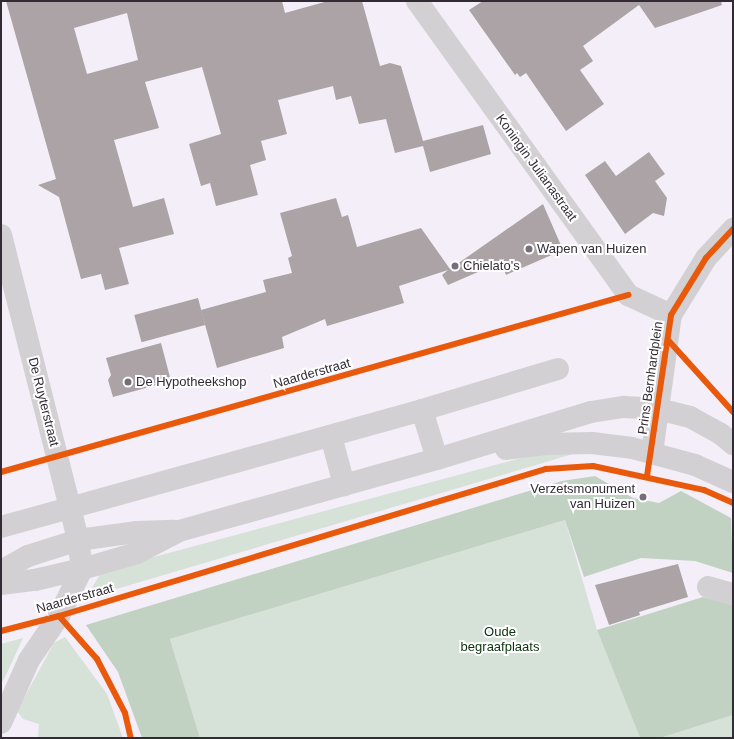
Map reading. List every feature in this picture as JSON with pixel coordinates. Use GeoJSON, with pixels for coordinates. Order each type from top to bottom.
{"type":"FeatureCollection","features":[{"type":"Feature","properties":{"kind":"street","name":"Koningin Julianastraat"},"geometry":{"type":"LineString","coordinates":[[417,1],[628,296],[671,315]]}},
{"type":"Feature","properties":{"kind":"street","name":"Prins Bernhardplein"},"geometry":{"type":"LineString","coordinates":[[652,453],[671,315],[706,258],[733,229]]}},
{"type":"Feature","properties":{"kind":"street","name":"De Ruyterstraat"},"geometry":{"type":"LineString","coordinates":[[1,235],[78,540],[82,569]]}},
{"type":"Feature","properties":{"kind":"street"},"geometry":{"type":"LineString","coordinates":[[1,527],[331,436],[558,369]]}},
{"type":"Feature","properties":{"kind":"street","name":"Naarderstraat"},"geometry":{"type":"LineString","coordinates":[[1,584],[35,580],[82,569],[137,552],[179,531],[437,459],[591,412],[624,407],[658,409],[690,417],[721,434],[733,444]]}},
{"type":"Feature","properties":{"kind":"street"},"geometry":{"type":"LineString","coordinates":[[422,410],[437,459]]}},
{"type":"Feature","properties":{"kind":"street"},"geometry":{"type":"LineString","coordinates":[[331,436],[344,485]]}},
{"type":"Feature","properties":{"kind":"street","name":"Naarderstraat"},"geometry":{"type":"LineString","coordinates":[[437,459],[544,444],[592,443],[652,453],[695,465],[733,482]]}},
{"type":"Feature","properties":{"kind":"street","name":"Naarderstraat"},"geometry":{"type":"LineString","coordinates":[[1,571],[28,556],[78,540],[137,532],[179,531]]}},
{"type":"Feature","properties":{"kind":"street","name":"Naarderstraat"},"geometry":{"type":"LineString","coordinates":[[1,723],[29,660],[59,616],[82,569]]}},
{"type":"Feature","properties":{"kind":"street"},"geometry":{"type":"LineString","coordinates":[[708,587],[733,594]]}},
{"type":"Feature","properties":{"kind":"green space"},"geometry":{"type":"Polygon","coordinates":[[[554,449],[573,454],[86,598],[102,571],[554,449]]]}},
{"type":"Feature","properties":{"kind":"green space"},"geometry":{"type":"Polygon","coordinates":[[[595,476],[633,498],[659,503],[681,491],[731,518],[733,573],[695,561],[641,558],[584,577],[565,520],[170,639],[200,738],[142,738],[118,672],[86,625],[562,481],[595,476]]]}},
{"type":"Feature","properties":{"kind":"green space","name":"Oude begraafplaats"},"geometry":{"type":"Polygon","coordinates":[[[565,520],[597,630],[640,738],[200,738],[170,639],[565,520]]]}},
{"type":"Feature","properties":{"kind":"green space"},"geometry":{"type":"Polygon","coordinates":[[[703,597],[733,605],[733,715],[660,738],[640,738],[597,630],[703,597]]]}},
{"type":"Feature","properties":{"kind":"green space"},"geometry":{"type":"Polygon","coordinates":[[[65,637],[107,694],[123,738],[38,738],[39,724],[23,719],[17,711],[54,643],[65,637]]]}},
{"type":"Feature","properties":{"kind":"green space"},"geometry":{"type":"Polygon","coordinates":[[[23,638],[6,675],[1,684],[1,644],[23,638]]]}},
{"type":"Feature","properties":{"kind":"green space"},"geometry":{"type":"Polygon","coordinates":[[[733,715],[733,738],[660,738],[733,715]]]}},
{"type":"Feature","properties":{"kind":"building"},"geometry":{"type":"Polygon","coordinates":[[[6,1],[282,1],[285,13],[328,1],[362,1],[380,66],[390,63],[401,66],[423,141],[483,125],[491,154],[430,172],[423,146],[395,153],[386,119],[359,124],[351,96],[336,100],[333,86],[278,100],[287,134],[261,141],[266,160],[250,165],[258,195],[216,206],[210,183],[201,186],[189,144],[221,134],[202,67],[145,82],[159,128],[114,140],[133,207],[164,198],[174,234],[119,248],[129,284],[105,290],[101,274],[81,279],[59,197],[38,185],[56,179],[6,1]],[[127,13],[74,28],[87,74],[138,60],[127,13]]]}},
{"type":"Feature","properties":{"kind":"building"},"geometry":{"type":"Polygon","coordinates":[[[483,1],[721,1],[722,5],[655,28],[639,5],[583,46],[593,61],[580,70],[604,104],[566,131],[526,73],[520,77],[517,73],[515,75],[469,10],[483,1]]]}},
{"type":"Feature","properties":{"kind":"building"},"geometry":{"type":"Polygon","coordinates":[[[649,152],[665,174],[655,181],[667,198],[664,216],[653,213],[625,234],[585,175],[605,161],[616,176],[649,152]]]}},
{"type":"Feature","properties":{"kind":"building"},"geometry":{"type":"Polygon","coordinates":[[[336,198],[342,217],[348,215],[357,247],[421,228],[450,269],[543,204],[563,250],[506,275],[501,262],[448,285],[442,275],[448,270],[399,286],[404,303],[327,326],[325,319],[282,337],[284,348],[217,368],[201,310],[266,292],[263,280],[292,273],[288,258],[292,256],[280,213],[336,198]]]}},
{"type":"Feature","properties":{"kind":"building"},"geometry":{"type":"Polygon","coordinates":[[[198,298],[205,325],[141,342],[134,315],[198,298]]]}},
{"type":"Feature","properties":{"kind":"building"},"geometry":{"type":"Polygon","coordinates":[[[161,343],[171,381],[113,397],[108,380],[111,375],[106,358],[161,343]]]}},
{"type":"Feature","properties":{"kind":"building"},"geometry":{"type":"Polygon","coordinates":[[[678,564],[688,597],[639,612],[640,615],[609,625],[595,585],[678,564]]]}},
{"type":"Feature","properties":{"kind":"cycle path"},"geometry":{"type":"LineString","coordinates":[[647,476],[671,315],[706,258],[733,229]]}},
{"type":"Feature","properties":{"kind":"cycle path"},"geometry":{"type":"LineString","coordinates":[[1,472],[628,295]]}},
{"type":"Feature","properties":{"kind":"cycle path"},"geometry":{"type":"LineString","coordinates":[[668,340],[733,412]]}},
{"type":"Feature","properties":{"kind":"cycle path"},"geometry":{"type":"LineString","coordinates":[[1,631],[59,616],[546,469],[593,466],[704,490],[733,503]]}},
{"type":"Feature","properties":{"kind":"cycle path"},"geometry":{"type":"LineString","coordinates":[[59,616],[97,659],[125,713],[131,738]]}},
{"type":"Feature","properties":{"kind":"place","name":"Wapen van Huizen"},"geometry":{"type":"Point","coordinates":[529,249]}},
{"type":"Feature","properties":{"kind":"place","name":"Chielato's"},"geometry":{"type":"Point","coordinates":[455,266]}},
{"type":"Feature","properties":{"kind":"place","name":"De Hypotheekshop"},"geometry":{"type":"Point","coordinates":[128,382]}},
{"type":"Feature","properties":{"kind":"place","name":"Verzetsmonument van Huizen"},"geometry":{"type":"Point","coordinates":[643,497]}}]}
